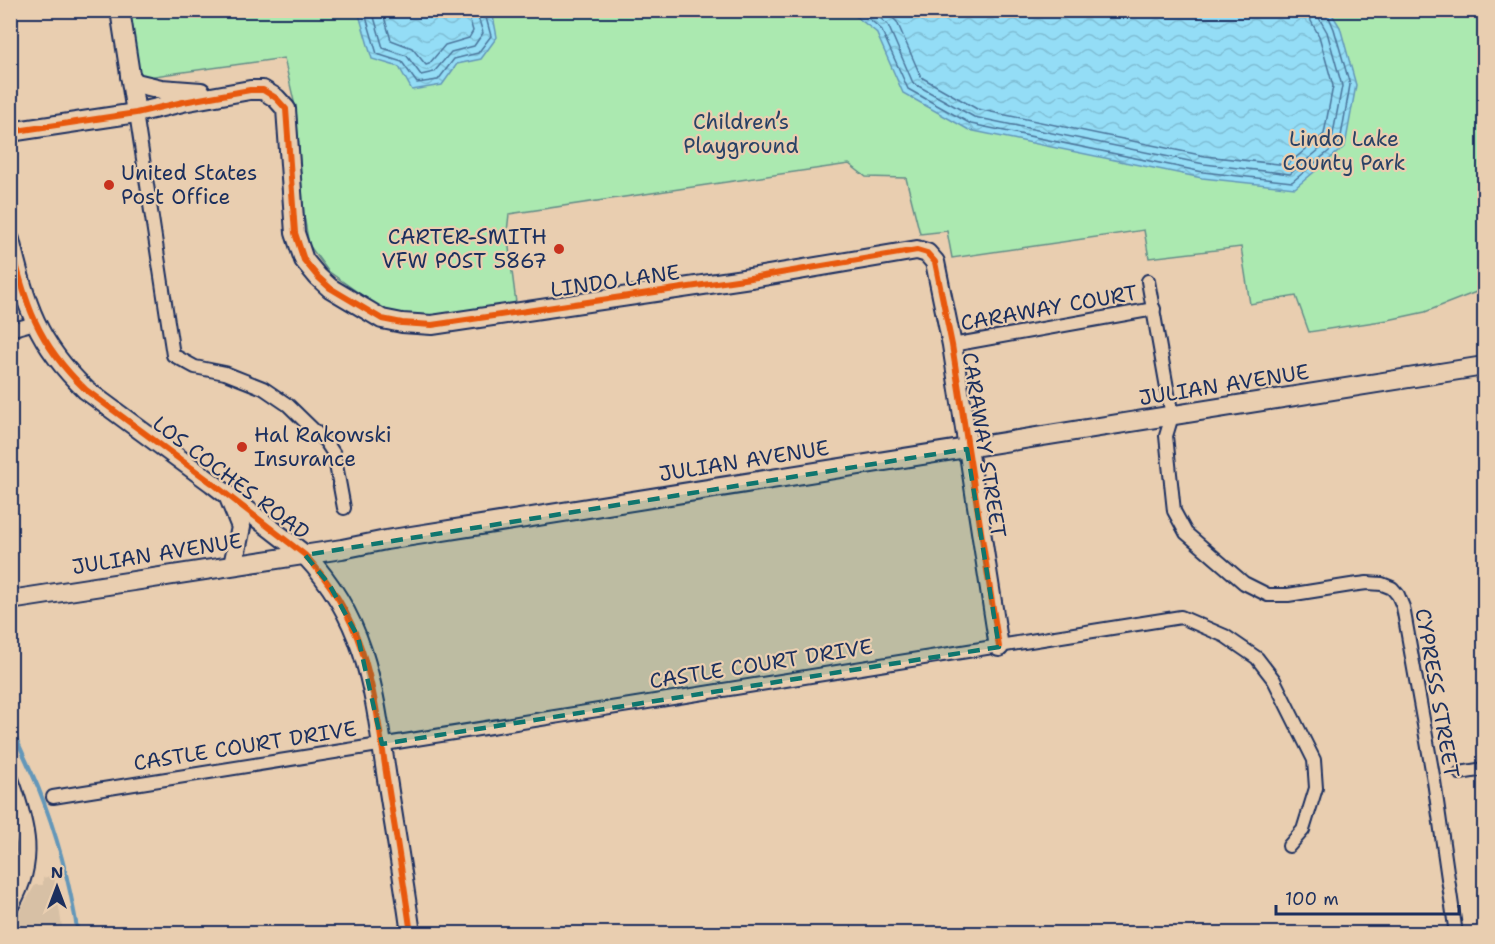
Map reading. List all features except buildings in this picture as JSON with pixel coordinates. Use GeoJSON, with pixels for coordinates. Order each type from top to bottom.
{"type":"FeatureCollection","features":[{"type":"Feature","properties":{"kind":"street"},"geometry":{"type":"LineString","coordinates":[[120,10],[174,355],[195,367],[225,373],[263,388],[288,405],[326,442],[334,454],[344,508]]}},
{"type":"Feature","properties":{"kind":"street"},"geometry":{"type":"LineString","coordinates":[[130,76],[136,83],[161,89],[230,93]]}},
{"type":"Feature","properties":{"kind":"street","name":"LINDO LANE"},"geometry":{"type":"LineString","coordinates":[[230,93],[263,90],[276,98],[286,109],[295,232],[304,260],[318,278],[330,288],[382,318],[402,323],[432,325],[757,277],[917,250],[927,253]]}},
{"type":"Feature","properties":{"kind":"street"},"geometry":{"type":"LineString","coordinates":[[10,132],[136,113],[230,93]]}},
{"type":"Feature","properties":{"kind":"street","name":"LOS COCHES ROAD"},"geometry":{"type":"LineString","coordinates":[[10,240],[22,291],[35,323],[48,347],[69,373],[86,390],[305,555],[329,584],[358,637],[371,680],[411,933]]}},
{"type":"Feature","properties":{"kind":"street","name":"CARAWAY STREET"},"geometry":{"type":"LineString","coordinates":[[927,253],[935,262],[952,345],[999,647]]}},
{"type":"Feature","properties":{"kind":"street","name":"CYPRESS STREET"},"geometry":{"type":"LineString","coordinates":[[1148,281],[1172,416],[1166,436],[1174,511],[1186,532],[1244,583],[1268,595],[1288,595],[1367,583],[1392,588],[1398,595],[1403,607],[1434,781],[1456,933]]}},
{"type":"Feature","properties":{"kind":"street","name":"CARAWAY COURT"},"geometry":{"type":"LineString","coordinates":[[952,345],[1154,309]]}},
{"type":"Feature","properties":{"kind":"street"},"geometry":{"type":"LineString","coordinates":[[10,330],[35,323]]}},
{"type":"Feature","properties":{"kind":"street","name":"JULIAN AVENUE"},"geometry":{"type":"LineString","coordinates":[[10,600],[1485,366]]}},
{"type":"Feature","properties":{"kind":"street"},"geometry":{"type":"LineString","coordinates":[[227,494],[241,527],[233,565]]}},
{"type":"Feature","properties":{"kind":"street","name":"CASTLE COURT DRIVE"},"geometry":{"type":"LineString","coordinates":[[53,797],[1181,617],[1225,636],[1257,658],[1274,680],[1314,760],[1316,789],[1303,830],[1289,846]]}},
{"type":"Feature","properties":{"kind":"street"},"geometry":{"type":"LineString","coordinates":[[1460,773],[1485,769]]}},
{"type":"Feature","properties":{"kind":"street"},"geometry":{"type":"LineString","coordinates":[[10,782],[23,825],[26,857],[23,879],[10,904]]}},
{"type":"Feature","properties":{"kind":"highlighted area"},"geometry":{"type":"Polygon","coordinates":[[[967,449],[999,647],[382,744],[358,637],[329,584],[305,555],[967,449]]]}},
{"type":"Feature","properties":{"kind":"shaded area"},"geometry":{"type":"Polygon","coordinates":[[[54,875],[63,933],[11,933],[11,926],[35,885],[43,885],[43,878],[54,875]]]}},
{"type":"Feature","properties":{"kind":"green space","name":"Lindo Lake County Park"},"geometry":{"type":"Polygon","coordinates":[[[129,11],[1484,11],[1484,289],[1425,312],[1309,332],[1296,296],[1250,304],[1241,247],[1149,258],[1144,230],[952,258],[947,231],[920,234],[906,178],[866,177],[849,164],[509,214],[507,232],[516,303],[436,317],[409,318],[384,311],[328,271],[309,245],[304,216],[296,110],[284,58],[140,78],[129,11]]]}},
{"type":"Feature","properties":{"kind":"water"},"geometry":{"type":"Polygon","coordinates":[[[358,11],[488,11],[493,16],[497,37],[481,59],[457,64],[442,85],[412,90],[399,67],[372,59],[358,11]]]}},
{"type":"Feature","properties":{"kind":"water"},"geometry":{"type":"Polygon","coordinates":[[[849,11],[1330,11],[1340,27],[1356,85],[1345,146],[1295,188],[1202,178],[969,130],[903,93],[876,32],[849,11]]]}},
{"type":"Feature","properties":{"kind":"waterway"},"geometry":{"type":"LineString","coordinates":[[10,724],[38,787],[57,841],[78,934]]}},
{"type":"Feature","properties":{"kind":"cycle path"},"geometry":{"type":"LineString","coordinates":[[10,132],[136,113],[250,90],[263,90],[276,98],[286,109],[295,233],[304,260],[330,288],[382,319],[402,323],[432,325],[757,277],[917,250],[927,253],[935,262],[952,345],[999,647]]}},
{"type":"Feature","properties":{"kind":"cycle path"},"geometry":{"type":"LineString","coordinates":[[10,240],[35,321],[44,339],[69,372],[86,390],[305,555],[326,580],[343,606],[365,660],[372,688],[411,934]]}},
{"type":"Feature","properties":{"kind":"place","name":"United States Post Office"},"geometry":{"type":"Point","coordinates":[109,185]}},
{"type":"Feature","properties":{"kind":"place","name":"CARTER-SMITH VFW POST 5867"},"geometry":{"type":"Point","coordinates":[559,249]}},
{"type":"Feature","properties":{"kind":"place","name":"Hal Rakowski Insurance"},"geometry":{"type":"Point","coordinates":[242,447]}},
{"type":"Feature","properties":{"kind":"park label","name":"Children’s Playground"},"geometry":{"type":"Point","coordinates":[741,134]}}]}
